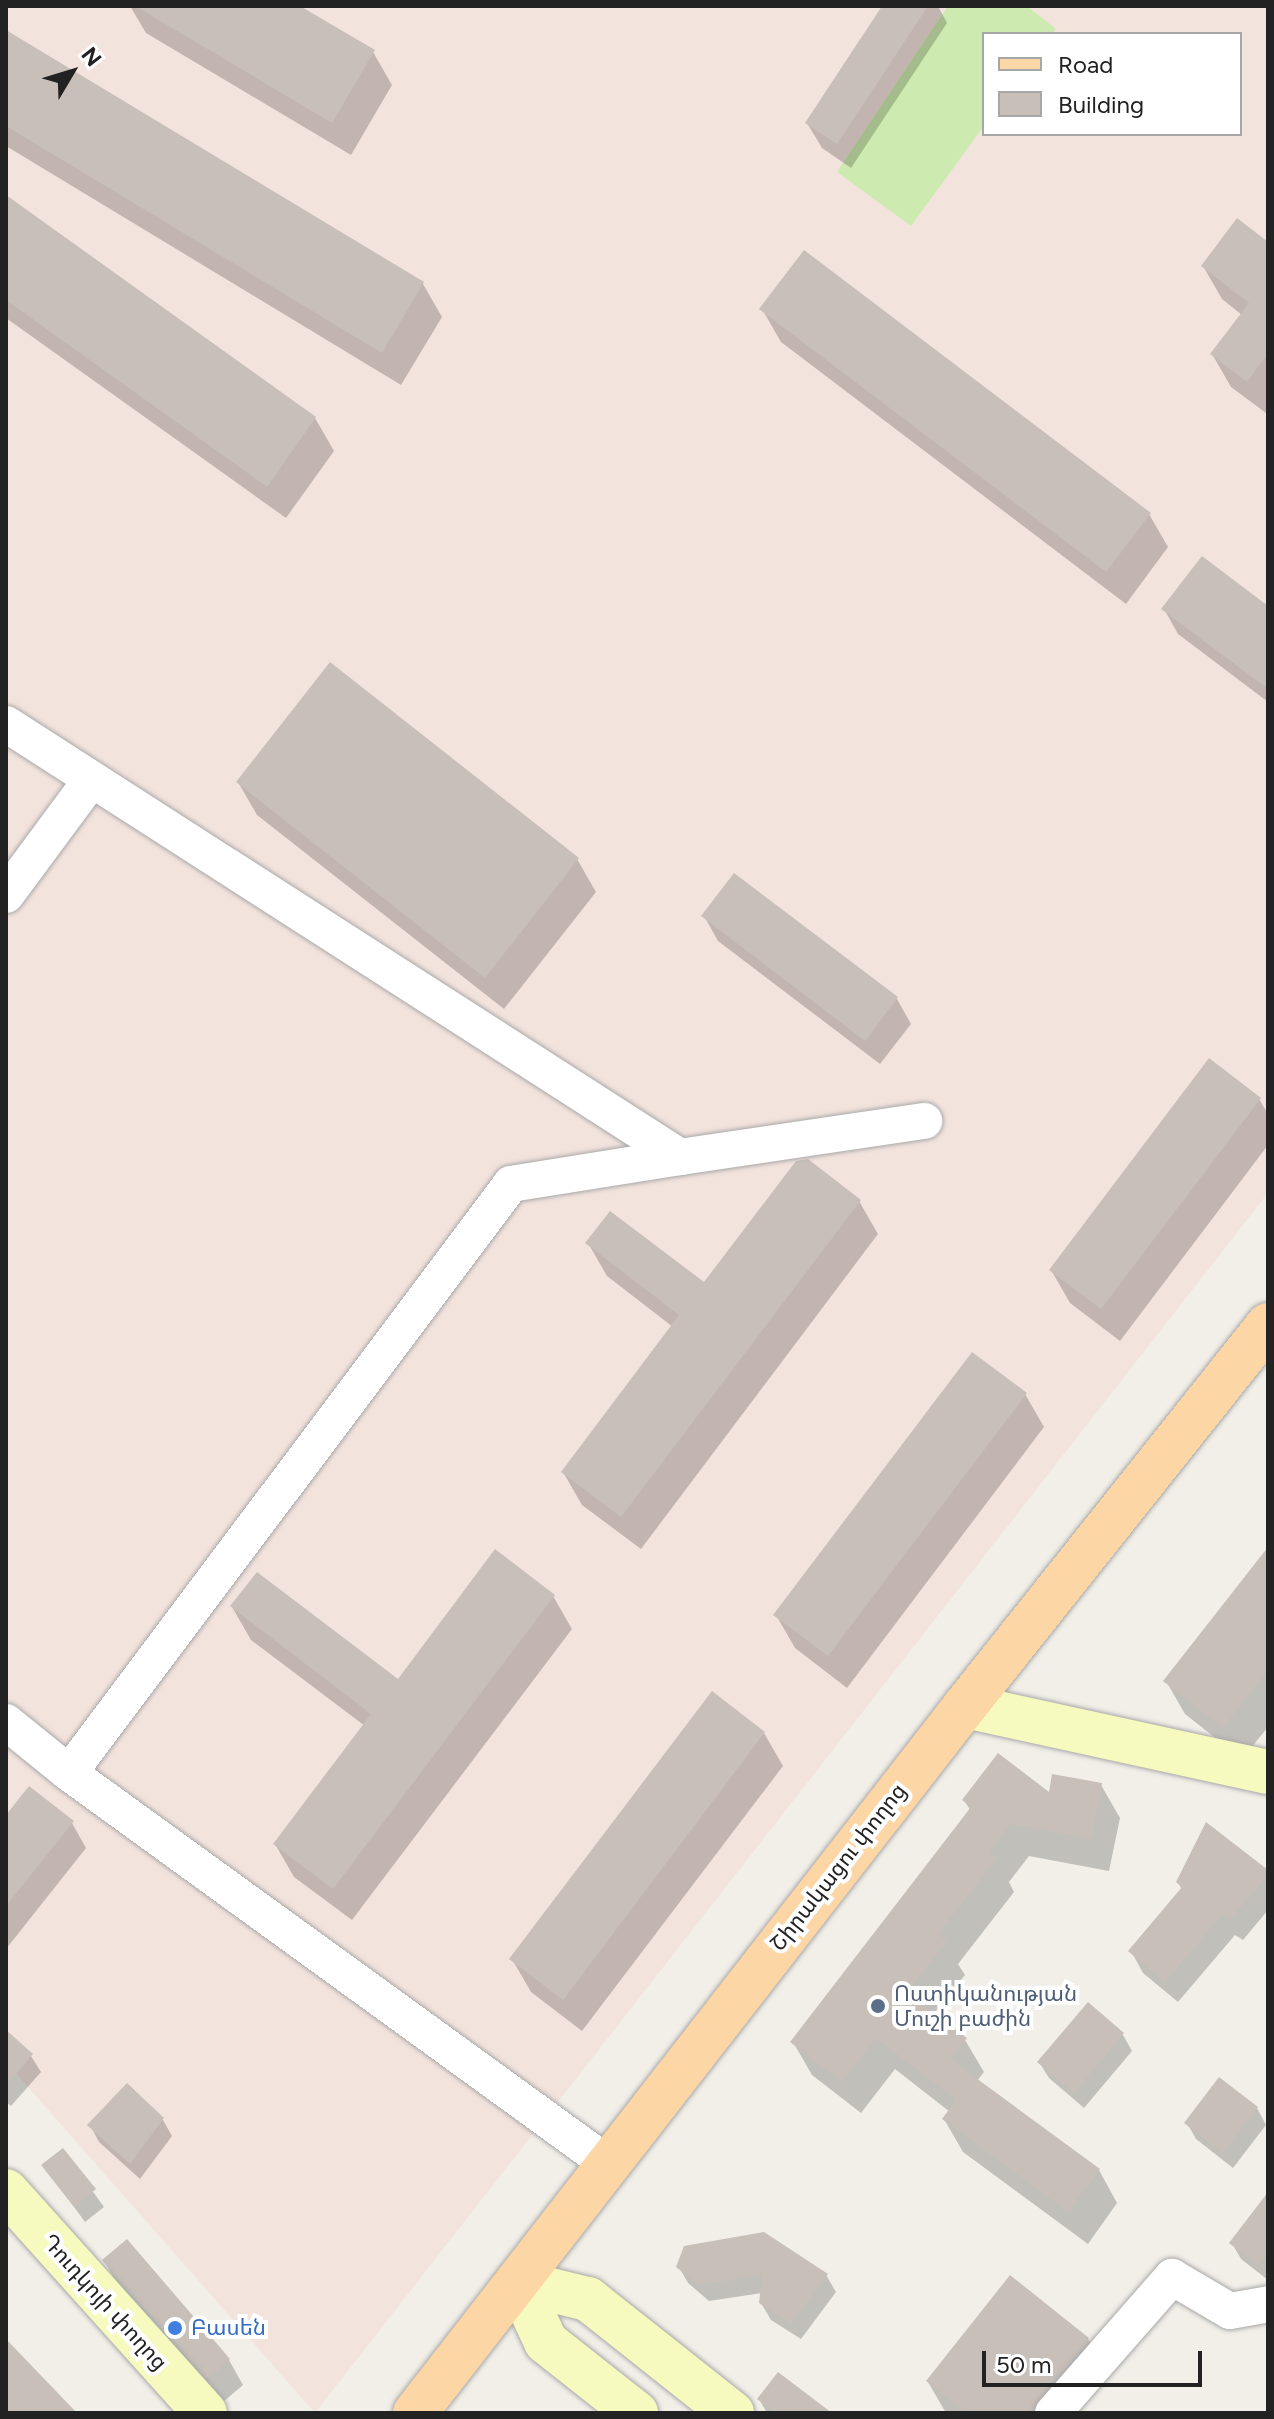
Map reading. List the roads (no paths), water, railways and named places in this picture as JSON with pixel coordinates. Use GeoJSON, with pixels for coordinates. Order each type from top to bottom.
{"type":"FeatureCollection","features":[{"type":"Feature","properties":{"kind":"main road","name":"Շիրակացու փողոց"},"geometry":{"type":"LineString","coordinates":[[415,2413],[965,1706],[1268,1325]]}},
{"type":"Feature","properties":{"kind":"street"},"geometry":{"type":"LineString","coordinates":[[6,724],[680,1157]]}},
{"type":"Feature","properties":{"kind":"street"},"geometry":{"type":"LineString","coordinates":[[6,895],[91,780]]}},
{"type":"Feature","properties":{"kind":"street"},"geometry":{"type":"LineString","coordinates":[[69,1773],[511,1184],[924,1121]]}},
{"type":"Feature","properties":{"kind":"street"},"geometry":{"type":"LineString","coordinates":[[965,1706],[1268,1772]]}},
{"type":"Feature","properties":{"kind":"street"},"geometry":{"type":"LineString","coordinates":[[6,1722],[69,1773],[607,2163]]}},
{"type":"Feature","properties":{"kind":"street","name":"Դուդկոյի փողոց"},"geometry":{"type":"LineString","coordinates":[[6,2191],[205,2413]]}},
{"type":"Feature","properties":{"kind":"street"},"geometry":{"type":"LineString","coordinates":[[1053,2413],[1172,2277],[1230,2311],[1268,2304]]}},
{"type":"Feature","properties":{"kind":"street"},"geometry":{"type":"LineString","coordinates":[[518,2282],[546,2342],[636,2413]]}},
{"type":"Feature","properties":{"kind":"street"},"geometry":{"type":"LineString","coordinates":[[518,2282],[588,2299],[732,2413]]}},
{"type":"Feature","properties":{"kind":"place","name":"Ոստիկանության Մուշի բաժին"},"geometry":{"type":"Point","coordinates":[878,2006]}},
{"type":"Feature","properties":{"kind":"place","name":"Բասեն"},"geometry":{"type":"Point","coordinates":[175,2328]}}]}
